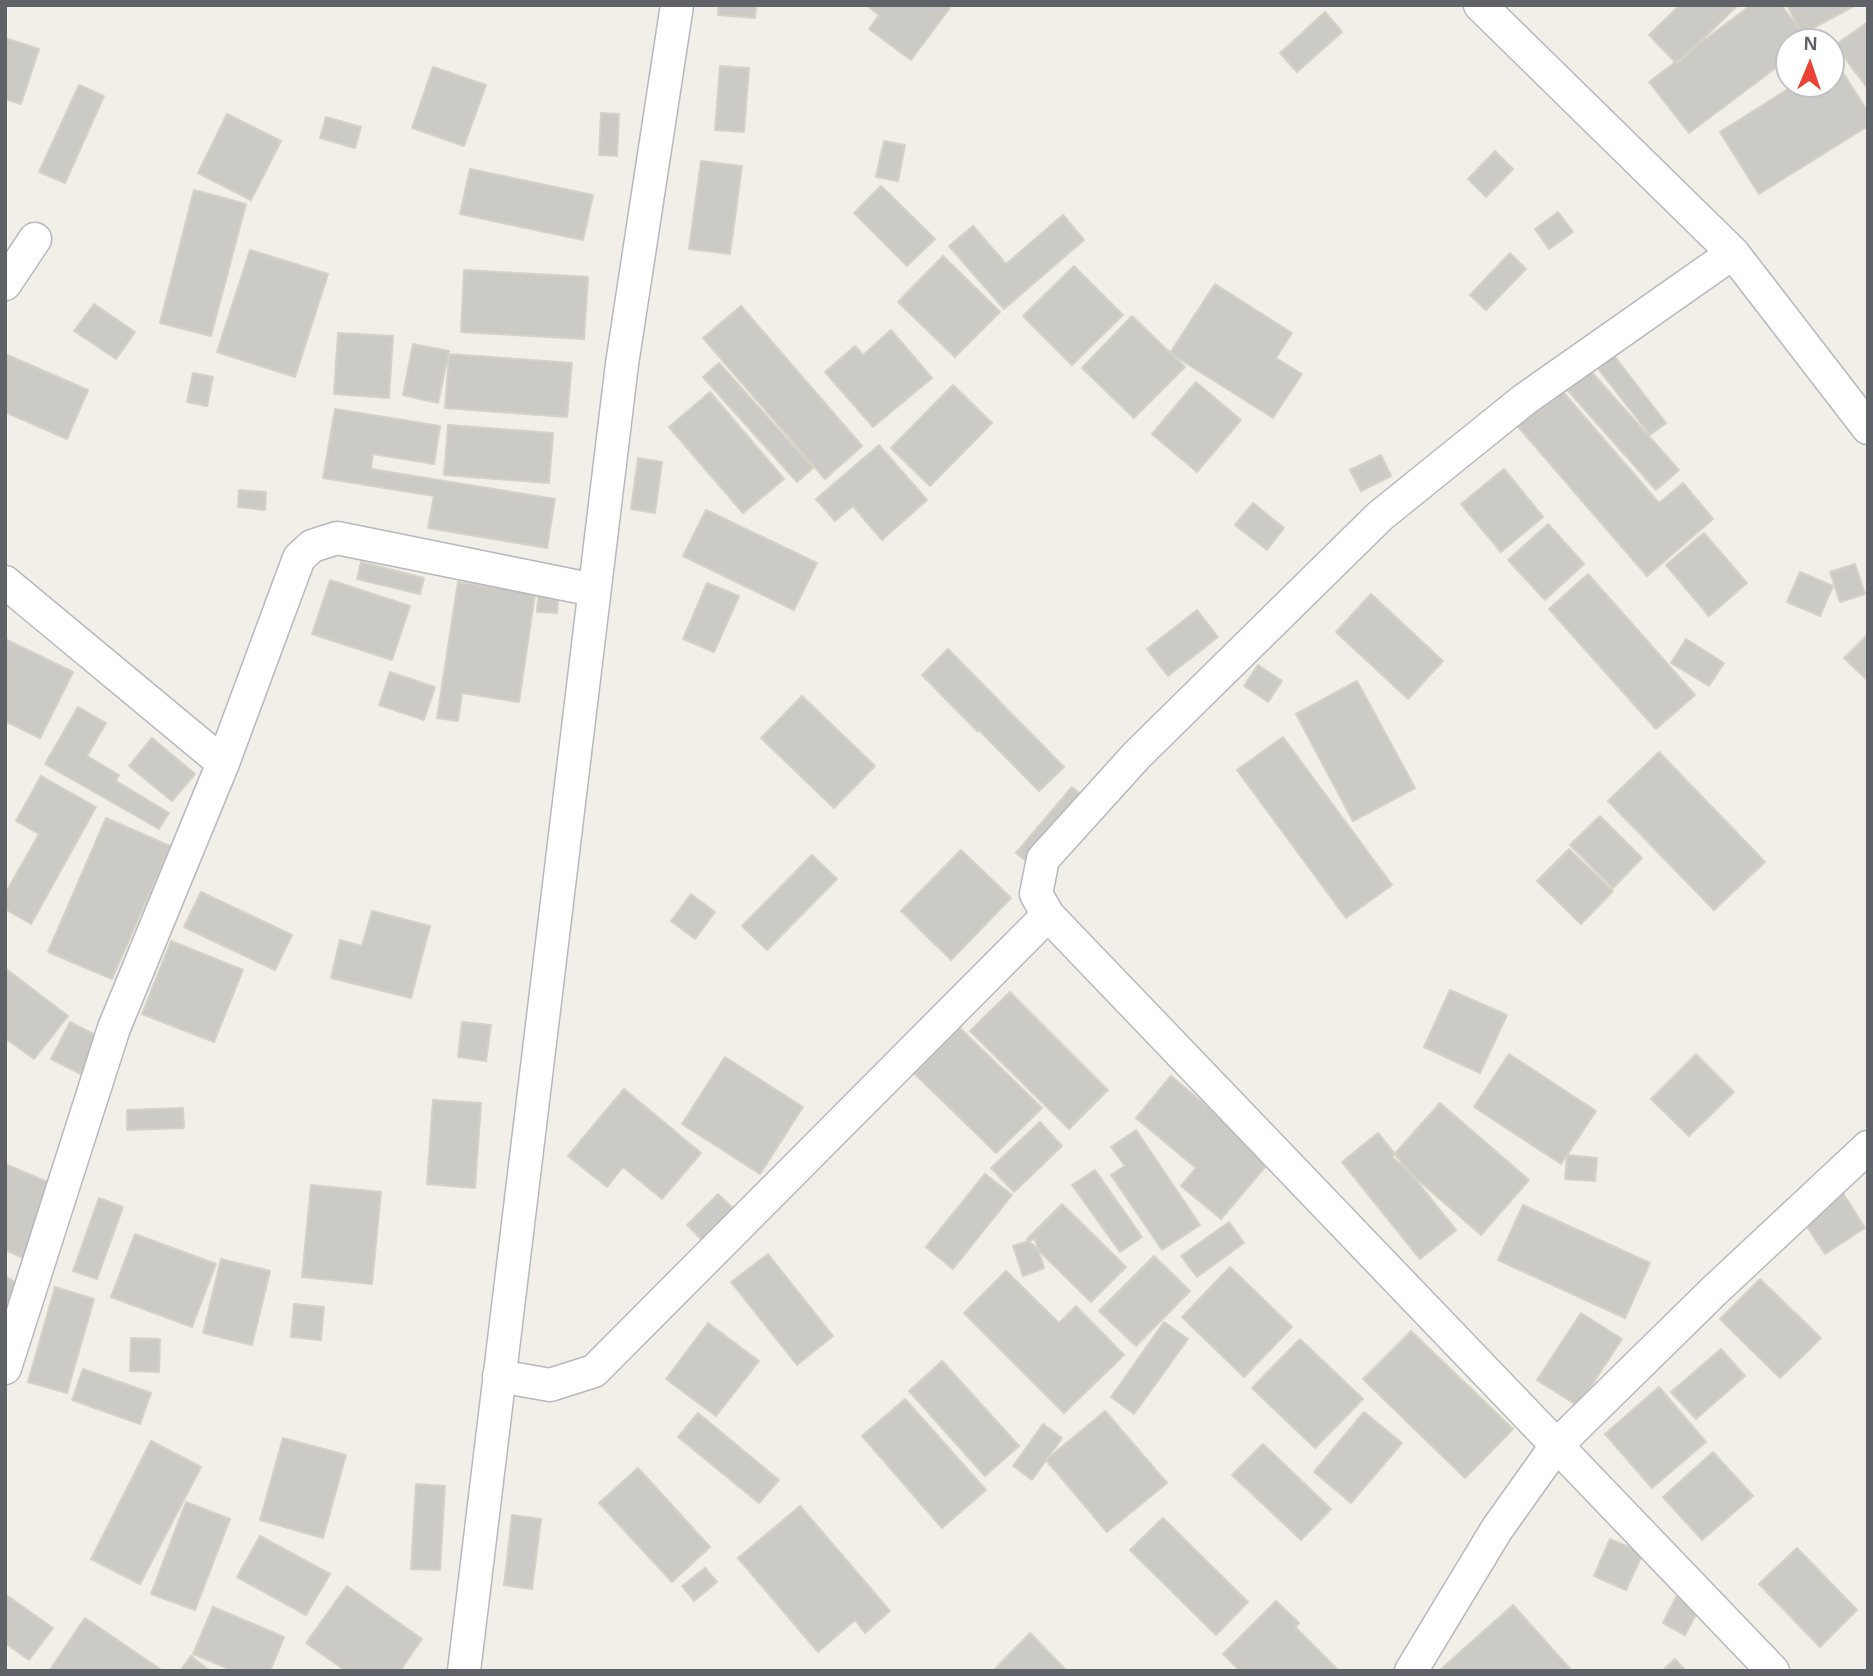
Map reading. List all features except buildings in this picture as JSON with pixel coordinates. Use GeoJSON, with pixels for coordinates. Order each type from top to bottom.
{"type":"FeatureCollection","features":[{"type":"Feature","properties":{"kind":"street"},"geometry":{"type":"LineString","coordinates":[[464,1671],[622,364],[677,5]]}},
{"type":"Feature","properties":{"kind":"street"},"geometry":{"type":"LineString","coordinates":[[1480,5],[1733,253],[1868,428]]}},
{"type":"Feature","properties":{"kind":"street"},"geometry":{"type":"LineString","coordinates":[[5,284],[35,239]]}},
{"type":"Feature","properties":{"kind":"street"},"geometry":{"type":"LineString","coordinates":[[1733,253],[1525,399],[1380,516],[1138,755],[1043,859],[1036,894],[1048,915],[1773,1671]]}},
{"type":"Feature","properties":{"kind":"street"},"geometry":{"type":"LineString","coordinates":[[5,1368],[114,1028],[223,763],[299,558],[312,546],[337,538],[594,590]]}},
{"type":"Feature","properties":{"kind":"street"},"geometry":{"type":"LineString","coordinates":[[5,582],[223,763]]}},
{"type":"Feature","properties":{"kind":"street"},"geometry":{"type":"LineString","coordinates":[[499,1376],[550,1385],[594,1371],[1048,915]]}},
{"type":"Feature","properties":{"kind":"street"},"geometry":{"type":"LineString","coordinates":[[1411,1671],[1497,1529],[1556,1446],[1714,1291],[1868,1147]]}}]}
